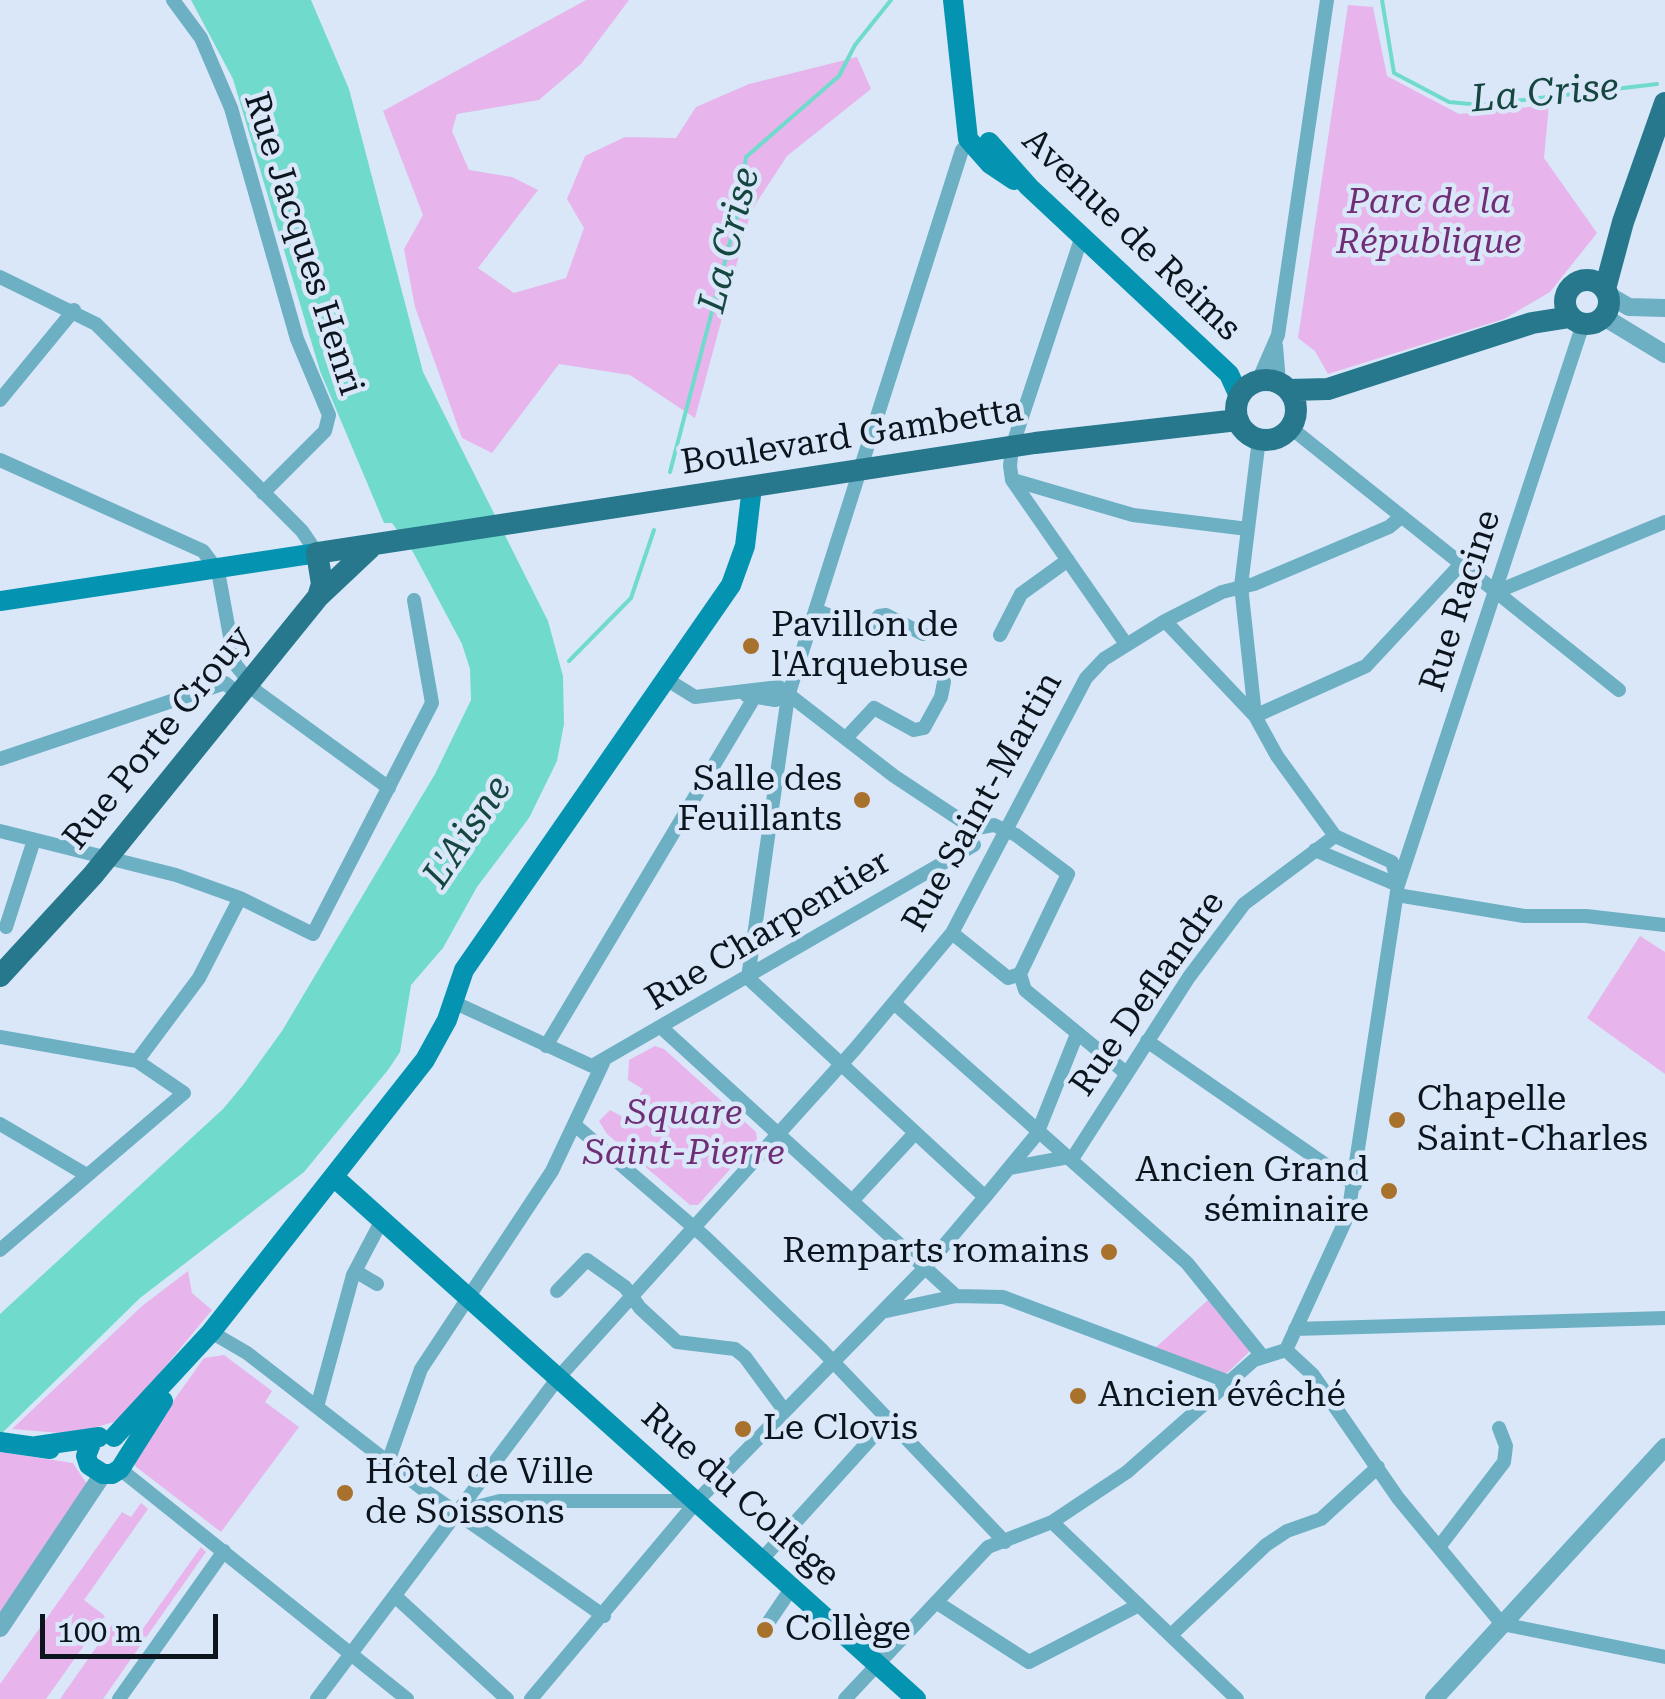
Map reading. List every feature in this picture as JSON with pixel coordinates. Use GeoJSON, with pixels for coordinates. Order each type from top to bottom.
{"type":"FeatureCollection","features":[{"type":"Feature","properties":{"kind":"main road","name":"Avenue de Reims"},"geometry":{"type":"LineString","coordinates":[[953,0],[963,103],[990,164],[1030,187],[1229,374],[1264,399]]}},
{"type":"Feature","properties":{"kind":"main road"},"geometry":{"type":"LineString","coordinates":[[1591,303],[1665,103]]}},
{"type":"Feature","properties":{"kind":"main road","name":"Boulevard Gambetta"},"geometry":{"type":"LineString","coordinates":[[307,555],[1202,421],[1264,399],[1328,389],[1591,303]]}},
{"type":"Feature","properties":{"kind":"main road"},"geometry":{"type":"LineString","coordinates":[[1264,399],[1270,440],[1259,439],[1264,399]]}},
{"type":"Feature","properties":{"kind":"main road"},"geometry":{"type":"LineString","coordinates":[[0,1442],[89,1449],[114,1437],[194,1352],[335,1178],[424,1060],[464,970],[731,586],[745,546],[752,487]]}},
{"type":"Feature","properties":{"kind":"main road","name":"Rue Porte Crouy"},"geometry":{"type":"LineString","coordinates":[[0,976],[105,858],[236,680],[371,546]]}},
{"type":"Feature","properties":{"kind":"main road"},"geometry":{"type":"LineString","coordinates":[[0,601],[307,555],[322,584],[318,597]]}},
{"type":"Feature","properties":{"kind":"main road","name":"Rue du Collège"},"geometry":{"type":"LineString","coordinates":[[335,1178],[916,1699]]}},
{"type":"Feature","properties":{"kind":"main road"},"geometry":{"type":"LineString","coordinates":[[116,1466],[194,1352]]}},
{"type":"Feature","properties":{"kind":"main road"},"geometry":{"type":"LineString","coordinates":[[114,1437],[116,1466]]}},
{"type":"Feature","properties":{"kind":"main road"},"geometry":{"type":"LineString","coordinates":[[89,1449],[89,1465],[116,1466]]}},
{"type":"Feature","properties":{"kind":"street","name":"Rue Jacques Henri"},"geometry":{"type":"LineString","coordinates":[[173,0],[201,38],[231,108],[297,339],[328,415],[325,432],[263,494]]}},
{"type":"Feature","properties":{"kind":"street"},"geometry":{"type":"LineString","coordinates":[[1327,0],[1276,345],[1264,399],[1401,516],[1619,690]]}},
{"type":"Feature","properties":{"kind":"street"},"geometry":{"type":"LineString","coordinates":[[977,138],[962,150],[788,696],[748,978],[985,1197]]}},
{"type":"Feature","properties":{"kind":"street"},"geometry":{"type":"LineString","coordinates":[[1082,236],[1012,447],[1012,480],[1126,644]]}},
{"type":"Feature","properties":{"kind":"street"},"geometry":{"type":"LineString","coordinates":[[0,277],[74,310],[117,344],[297,526],[307,555]]}},
{"type":"Feature","properties":{"kind":"street"},"geometry":{"type":"LineString","coordinates":[[1591,303],[1665,308]]}},
{"type":"Feature","properties":{"kind":"street"},"geometry":{"type":"LineString","coordinates":[[1591,303],[1665,343]]}},
{"type":"Feature","properties":{"kind":"street"},"geometry":{"type":"LineString","coordinates":[[1591,303],[1665,354]]}},
{"type":"Feature","properties":{"kind":"street","name":"Rue Racine"},"geometry":{"type":"LineString","coordinates":[[1398,890],[1591,303]]}},
{"type":"Feature","properties":{"kind":"street"},"geometry":{"type":"LineString","coordinates":[[0,400],[74,310]]}},
{"type":"Feature","properties":{"kind":"street"},"geometry":{"type":"LineString","coordinates":[[1255,716],[1241,586],[1259,439]]}},
{"type":"Feature","properties":{"kind":"street"},"geometry":{"type":"LineString","coordinates":[[0,460],[193,545],[218,570],[236,680]]}},
{"type":"Feature","properties":{"kind":"street"},"geometry":{"type":"LineString","coordinates":[[1012,480],[1133,515],[1248,529]]}},
{"type":"Feature","properties":{"kind":"street","name":"Rue Saint-Martin"},"geometry":{"type":"LineString","coordinates":[[323,1697],[558,1378],[842,1064],[952,932],[1086,678],[1126,644],[1165,621],[1389,527],[1401,516]]}},
{"type":"Feature","properties":{"kind":"street"},"geometry":{"type":"LineString","coordinates":[[1496,592],[1665,522]]}},
{"type":"Feature","properties":{"kind":"street"},"geometry":{"type":"LineString","coordinates":[[1000,635],[1021,594],[1068,560]]}},
{"type":"Feature","properties":{"kind":"street"},"geometry":{"type":"LineString","coordinates":[[1255,716],[1366,666],[1461,564]]}},
{"type":"Feature","properties":{"kind":"street"},"geometry":{"type":"LineString","coordinates":[[0,831],[176,875],[240,898],[314,934],[432,702],[414,600]]}},
{"type":"Feature","properties":{"kind":"street"},"geometry":{"type":"LineString","coordinates":[[816,610],[866,632],[879,616],[886,615],[923,634]]}},
{"type":"Feature","properties":{"kind":"street"},"geometry":{"type":"LineString","coordinates":[[1165,621],[1255,716],[1277,756],[1335,836],[1392,862]]}},
{"type":"Feature","properties":{"kind":"street"},"geometry":{"type":"LineString","coordinates":[[666,678],[695,697],[748,696],[770,685],[894,776],[974,828]]}},
{"type":"Feature","properties":{"kind":"street"},"geometry":{"type":"LineString","coordinates":[[0,759],[236,680],[390,788]]}},
{"type":"Feature","properties":{"kind":"street"},"geometry":{"type":"LineString","coordinates":[[846,738],[874,708],[914,730],[924,728],[942,697],[944,682]]}},
{"type":"Feature","properties":{"kind":"street"},"geometry":{"type":"LineString","coordinates":[[546,1046],[748,696]]}},
{"type":"Feature","properties":{"kind":"street"},"geometry":{"type":"LineString","coordinates":[[974,828],[985,824],[1004,830],[1068,874],[1020,974],[1025,990],[1126,1073]]}},
{"type":"Feature","properties":{"kind":"street"},"geometry":{"type":"LineString","coordinates":[[974,828],[970,840],[990,859]]}},
{"type":"Feature","properties":{"kind":"street","name":"Rue Deflandre"},"geometry":{"type":"LineString","coordinates":[[1067,1158],[1074,1156],[1126,1073],[1244,904],[1335,836]]}},
{"type":"Feature","properties":{"kind":"street"},"geometry":{"type":"LineString","coordinates":[[33,938],[3,927],[34,840]]}},
{"type":"Feature","properties":{"kind":"street","name":"Rue Charpentier"},"geometry":{"type":"LineString","coordinates":[[592,1064],[663,1029],[974,845]]}},
{"type":"Feature","properties":{"kind":"street"},"geometry":{"type":"LineString","coordinates":[[1315,850],[1398,890],[1524,916],[1586,916],[1665,925]]}},
{"type":"Feature","properties":{"kind":"street"},"geometry":{"type":"LineString","coordinates":[[1392,862],[1409,852]]}},
{"type":"Feature","properties":{"kind":"street"},"geometry":{"type":"LineString","coordinates":[[845,1699],[988,1548],[1052,1522],[1126,1472],[1263,1357],[1286,1350],[1348,1215],[1355,1185],[1398,890],[1392,862]]}},
{"type":"Feature","properties":{"kind":"street"},"geometry":{"type":"LineString","coordinates":[[138,1060],[199,978],[240,898]]}},
{"type":"Feature","properties":{"kind":"street"},"geometry":{"type":"LineString","coordinates":[[952,932],[1008,978],[1020,974]]}},
{"type":"Feature","properties":{"kind":"street"},"geometry":{"type":"LineString","coordinates":[[388,1462],[421,1369],[552,1171],[576,1126],[592,1064],[452,1001]]}},
{"type":"Feature","properties":{"kind":"street"},"geometry":{"type":"LineString","coordinates":[[894,1003],[1187,1263],[1263,1357]]}},
{"type":"Feature","properties":{"kind":"street"},"geometry":{"type":"LineString","coordinates":[[663,1029],[956,1296]]}},
{"type":"Feature","properties":{"kind":"street"},"geometry":{"type":"LineString","coordinates":[[530,1699],[698,1501],[925,1268],[1038,1134],[1077,1034]]}},
{"type":"Feature","properties":{"kind":"street"},"geometry":{"type":"LineString","coordinates":[[0,1037],[138,1060],[184,1093],[1,1248]]}},
{"type":"Feature","properties":{"kind":"street"},"geometry":{"type":"LineString","coordinates":[[1147,1042],[1355,1185]]}},
{"type":"Feature","properties":{"kind":"street"},"geometry":{"type":"LineString","coordinates":[[0,1124],[85,1174]]}},
{"type":"Feature","properties":{"kind":"street"},"geometry":{"type":"LineString","coordinates":[[576,1126],[694,1227],[832,1360],[1005,1542]]}},
{"type":"Feature","properties":{"kind":"street"},"geometry":{"type":"LineString","coordinates":[[852,1201],[916,1133]]}},
{"type":"Feature","properties":{"kind":"street"},"geometry":{"type":"LineString","coordinates":[[1009,1168],[1067,1158]]}},
{"type":"Feature","properties":{"kind":"street"},"geometry":{"type":"LineString","coordinates":[[317,1407],[355,1271],[379,1218]]}},
{"type":"Feature","properties":{"kind":"street"},"geometry":{"type":"LineString","coordinates":[[557,1290],[587,1260],[625,1287],[632,1300],[678,1342],[735,1349],[784,1410]]}},
{"type":"Feature","properties":{"kind":"street"},"geometry":{"type":"LineString","coordinates":[[355,1271],[377,1284]]}},
{"type":"Feature","properties":{"kind":"street"},"geometry":{"type":"LineString","coordinates":[[881,1312],[956,1296],[1003,1297],[1229,1382]]}},
{"type":"Feature","properties":{"kind":"street"},"geometry":{"type":"LineString","coordinates":[[1296,1330],[1665,1318]]}},
{"type":"Feature","properties":{"kind":"street"},"geometry":{"type":"LineString","coordinates":[[211,1332],[247,1353],[388,1462],[604,1616]]}},
{"type":"Feature","properties":{"kind":"street"},"geometry":{"type":"LineString","coordinates":[[1286,1350],[1314,1375],[1378,1467],[1502,1624],[1665,1657]]}},
{"type":"Feature","properties":{"kind":"street"},"geometry":{"type":"LineString","coordinates":[[762,1558],[887,1421]]}},
{"type":"Feature","properties":{"kind":"street"},"geometry":{"type":"LineString","coordinates":[[1438,1546],[1504,1462],[1506,1446],[1499,1428]]}},
{"type":"Feature","properties":{"kind":"street"},"geometry":{"type":"LineString","coordinates":[[1434,1699],[1665,1448]]}},
{"type":"Feature","properties":{"kind":"street"},"geometry":{"type":"LineString","coordinates":[[0,1628],[116,1466],[408,1699]]}},
{"type":"Feature","properties":{"kind":"street"},"geometry":{"type":"LineString","coordinates":[[1171,1635],[1266,1544],[1287,1531],[1321,1519],[1378,1467]]}},
{"type":"Feature","properties":{"kind":"street"},"geometry":{"type":"LineString","coordinates":[[460,1511],[500,1501],[698,1501]]}},
{"type":"Feature","properties":{"kind":"street"},"geometry":{"type":"LineString","coordinates":[[1052,1522],[1237,1699]]}},
{"type":"Feature","properties":{"kind":"street"},"geometry":{"type":"LineString","coordinates":[[119,1699],[224,1551]]}},
{"type":"Feature","properties":{"kind":"street"},"geometry":{"type":"LineString","coordinates":[[766,1626],[793,1586]]}},
{"type":"Feature","properties":{"kind":"street"},"geometry":{"type":"LineString","coordinates":[[396,1597],[507,1699]]}},
{"type":"Feature","properties":{"kind":"street"},"geometry":{"type":"LineString","coordinates":[[936,1602],[1029,1662],[1139,1606]]}},
{"type":"Feature","properties":{"kind":"green space"},"geometry":{"type":"Polygon","coordinates":[[[586,0],[629,0],[581,64],[539,100],[457,114],[452,131],[469,170],[512,177],[538,190],[478,268],[514,293],[566,278],[584,228],[567,199],[585,156],[625,137],[676,138],[696,107],[749,84],[857,57],[871,89],[787,156],[751,211],[695,418],[630,375],[559,364],[492,453],[462,438],[415,307],[404,249],[423,215],[383,111],[586,0]]]}},
{"type":"Feature","properties":{"kind":"green space","name":"Parc de la République"},"geometry":{"type":"Polygon","coordinates":[[[1348,5],[1373,7],[1387,76],[1459,114],[1549,105],[1544,158],[1597,233],[1550,292],[1504,319],[1328,374],[1315,351],[1298,338],[1348,5]]]}},
{"type":"Feature","properties":{"kind":"green space"},"geometry":{"type":"Polygon","coordinates":[[[1640,936],[1665,952],[1665,1074],[1587,1018],[1640,936]]]}},
{"type":"Feature","properties":{"kind":"green space","name":"Square Saint-Pierre"},"geometry":{"type":"Polygon","coordinates":[[[655,1046],[664,1049],[756,1132],[757,1139],[698,1205],[690,1205],[607,1134],[599,1121],[610,1110],[625,1118],[643,1089],[628,1080],[629,1060],[655,1046]]]}},
{"type":"Feature","properties":{"kind":"green space"},"geometry":{"type":"Polygon","coordinates":[[[188,1271],[192,1293],[212,1310],[121,1420],[72,1434],[12,1429],[142,1306],[188,1271]]]}},
{"type":"Feature","properties":{"kind":"green space"},"geometry":{"type":"Polygon","coordinates":[[[1208,1300],[1250,1351],[1226,1374],[1154,1349],[1208,1300]]]}},
{"type":"Feature","properties":{"kind":"green space"},"geometry":{"type":"Polygon","coordinates":[[[224,1355],[272,1391],[265,1402],[299,1427],[221,1532],[135,1466],[134,1456],[204,1358],[224,1355]]]}},
{"type":"Feature","properties":{"kind":"green space"},"geometry":{"type":"Polygon","coordinates":[[[0,1452],[73,1463],[87,1484],[0,1612],[0,1452]]]}},
{"type":"Feature","properties":{"kind":"green space"},"geometry":{"type":"Polygon","coordinates":[[[141,1503],[148,1509],[84,1600],[105,1616],[46,1699],[0,1699],[0,1684],[122,1512],[131,1517],[141,1503]]]}},
{"type":"Feature","properties":{"kind":"green space"},"geometry":{"type":"Polygon","coordinates":[[[201,1547],[206,1552],[103,1699],[60,1699],[114,1622],[137,1637],[201,1547]]]}},
{"type":"Feature","properties":{"kind":"water","name":"L'Aisne"},"geometry":{"type":"Polygon","coordinates":[[[191,0],[311,0],[349,89],[423,372],[548,621],[563,676],[564,724],[557,761],[529,818],[477,887],[443,948],[411,985],[400,1052],[388,1070],[304,1172],[140,1298],[0,1435],[0,1314],[223,1109],[243,1085],[282,1031],[435,774],[471,700],[470,669],[462,644],[413,552],[392,523],[384,523],[320,371],[233,79],[191,0]]]}},
{"type":"Feature","properties":{"kind":"waterway","name":"La Crise"},"geometry":{"type":"LineString","coordinates":[[670,472],[740,204],[746,157],[839,76],[855,45],[891,0]]}},
{"type":"Feature","properties":{"kind":"waterway","name":"La Crise"},"geometry":{"type":"LineString","coordinates":[[1382,0],[1394,73],[1449,102],[1481,105],[1657,84]]}},
{"type":"Feature","properties":{"kind":"waterway","name":"La Crise"},"geometry":{"type":"LineString","coordinates":[[569,661],[631,598],[654,530]]}},
{"type":"Feature","properties":{"kind":"place","name":"Pavillon de l'Arquebuse"},"geometry":{"type":"Point","coordinates":[751,646]}},
{"type":"Feature","properties":{"kind":"place","name":"Salle des Feuillants"},"geometry":{"type":"Point","coordinates":[862,800]}},
{"type":"Feature","properties":{"kind":"place","name":"Chapelle Saint-Charles"},"geometry":{"type":"Point","coordinates":[1397,1120]}},
{"type":"Feature","properties":{"kind":"place","name":"Ancien Grand séminaire"},"geometry":{"type":"Point","coordinates":[1389,1191]}},
{"type":"Feature","properties":{"kind":"place","name":"Remparts romains"},"geometry":{"type":"Point","coordinates":[1109,1252]}},
{"type":"Feature","properties":{"kind":"place","name":"Ancien évêché"},"geometry":{"type":"Point","coordinates":[1078,1396]}},
{"type":"Feature","properties":{"kind":"place","name":"Le Clovis"},"geometry":{"type":"Point","coordinates":[743,1429]}},
{"type":"Feature","properties":{"kind":"place","name":"Hôtel de Ville de Soissons"},"geometry":{"type":"Point","coordinates":[345,1493]}},
{"type":"Feature","properties":{"kind":"place","name":"Collège"},"geometry":{"type":"Point","coordinates":[765,1630]}}]}
